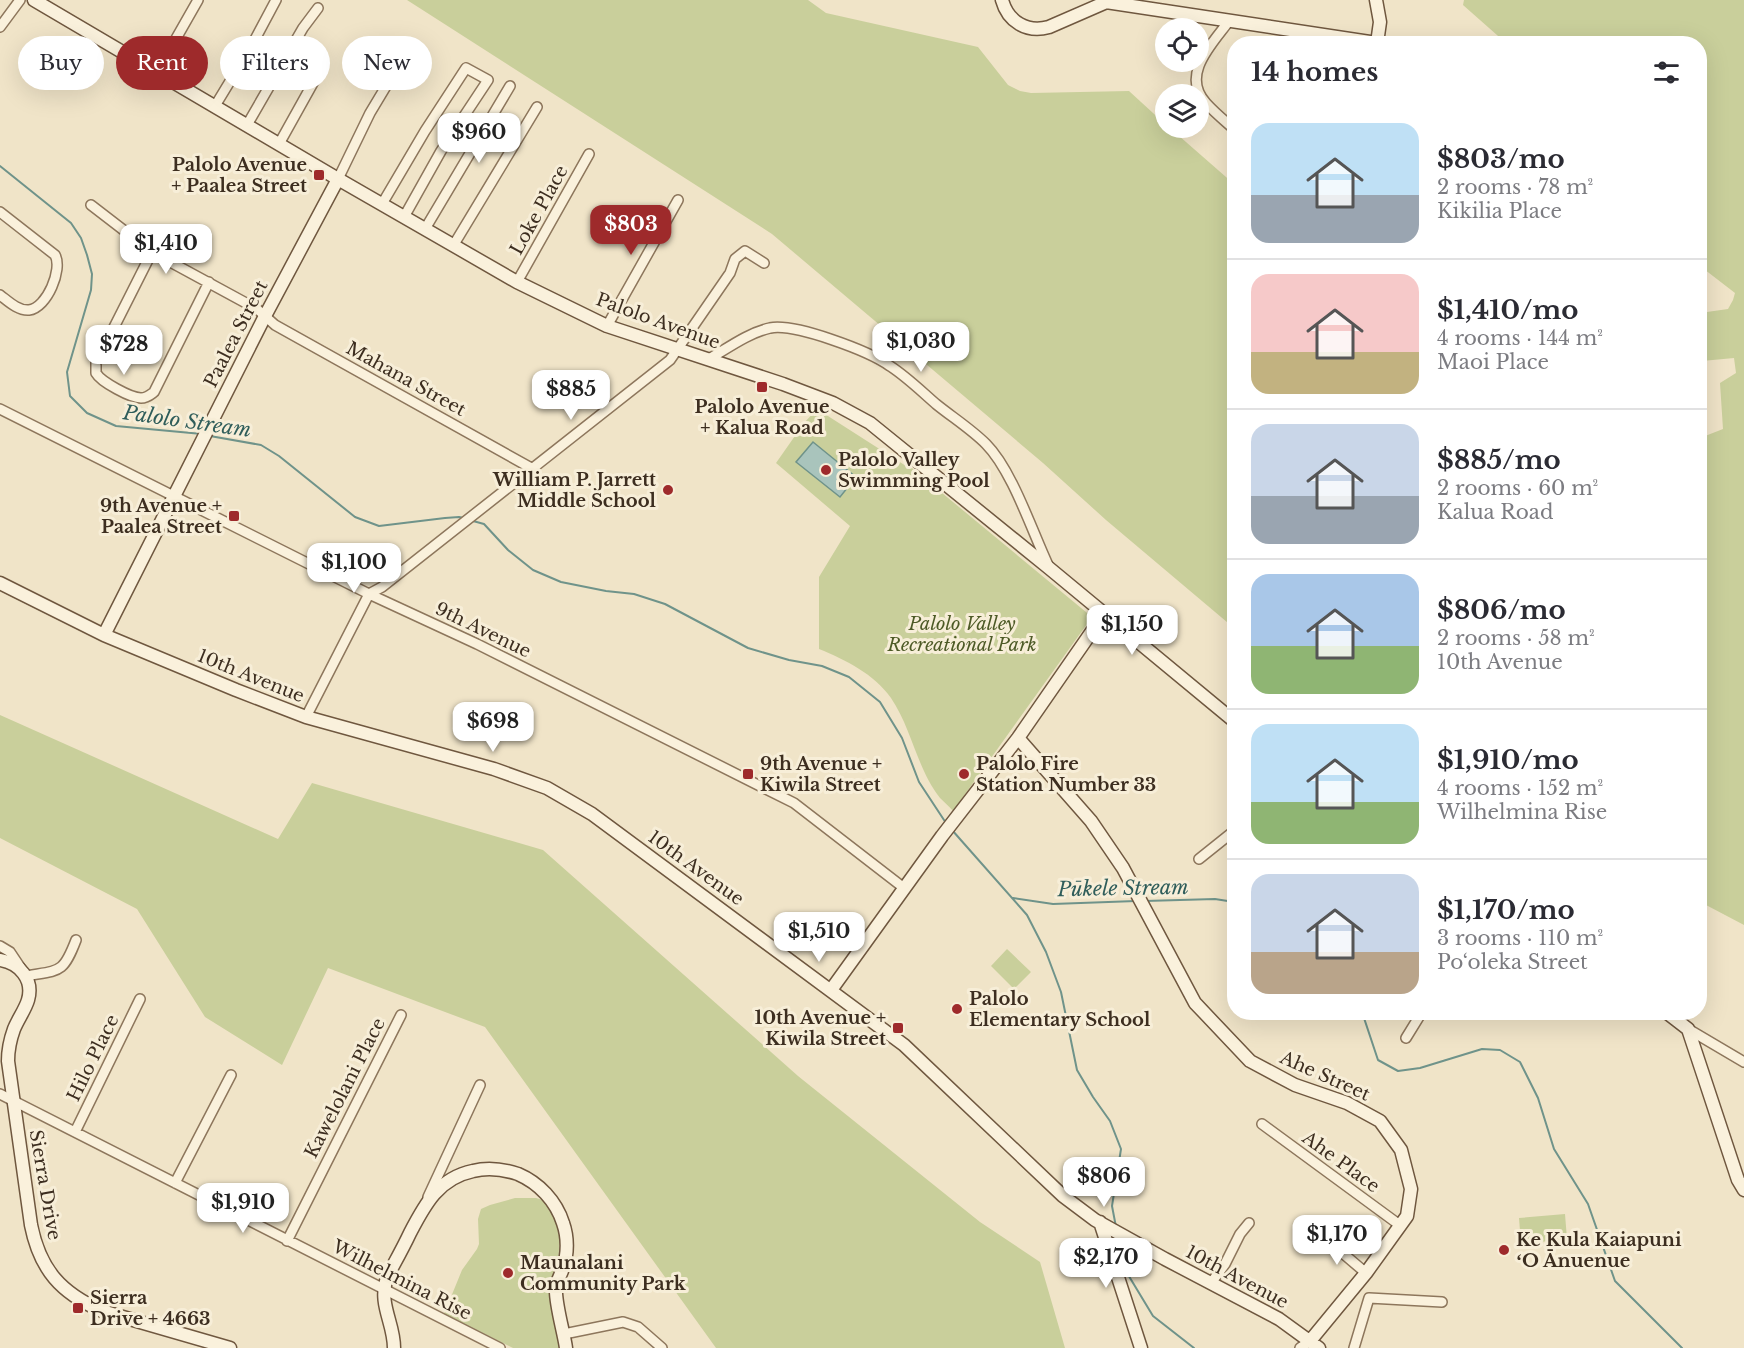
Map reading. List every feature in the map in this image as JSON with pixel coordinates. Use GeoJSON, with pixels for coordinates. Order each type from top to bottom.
{"type":"FeatureCollection","features":[{"type":"Feature","properties":{"kind":"street"},"geometry":{"type":"LineString","coordinates":[[0,27],[20,0]]}},
{"type":"Feature","properties":{"kind":"street","name":"Palolo Avenue"},"geometry":{"type":"LineString","coordinates":[[34,0],[48,3],[116,46]]}},
{"type":"Feature","properties":{"kind":"street"},"geometry":{"type":"LineString","coordinates":[[178,36],[198,0]]}},
{"type":"Feature","properties":{"kind":"street"},"geometry":{"type":"LineString","coordinates":[[215,106],[276,0]]}},
{"type":"Feature","properties":{"kind":"street"},"geometry":{"type":"LineString","coordinates":[[1002,0],[1015,21],[1024,27],[1039,29],[1049,27],[1108,1],[1330,36]]}},
{"type":"Feature","properties":{"kind":"street"},"geometry":{"type":"LineString","coordinates":[[1376,0],[1380,22],[1378,36]]}},
{"type":"Feature","properties":{"kind":"street"},"geometry":{"type":"LineString","coordinates":[[247,125],[303,28],[318,8]]}},
{"type":"Feature","properties":{"kind":"street"},"geometry":{"type":"LineString","coordinates":[[1227,122],[1205,102],[1195,77],[1197,66],[1228,21]]}},
{"type":"Feature","properties":{"kind":"street"},"geometry":{"type":"LineString","coordinates":[[382,204],[466,68],[488,80],[441,151],[404,217]]}},
{"type":"Feature","properties":{"kind":"street"},"geometry":{"type":"LineString","coordinates":[[425,229],[510,86]]}},
{"type":"Feature","properties":{"kind":"street","name":"Palolo Avenue"},"geometry":{"type":"LineString","coordinates":[[188,90],[517,282],[608,326],[820,398],[870,423],[1227,715]]}},
{"type":"Feature","properties":{"kind":"street"},"geometry":{"type":"LineString","coordinates":[[279,144],[309,90]]}},
{"type":"Feature","properties":{"kind":"street"},"geometry":{"type":"LineString","coordinates":[[338,179],[384,90]]}},
{"type":"Feature","properties":{"kind":"street"},"geometry":{"type":"LineString","coordinates":[[453,246],[537,106]]}},
{"type":"Feature","properties":{"kind":"street","name":"Loke Place"},"geometry":{"type":"LineString","coordinates":[[517,282],[589,154]]}},
{"type":"Feature","properties":{"kind":"street","name":"Paalea Street"},"geometry":{"type":"LineString","coordinates":[[104,635],[265,316],[338,179]]}},
{"type":"Feature","properties":{"kind":"street"},"geometry":{"type":"LineString","coordinates":[[608,326],[678,200]]}},
{"type":"Feature","properties":{"kind":"street","name":"Mahana Street"},"geometry":{"type":"LineString","coordinates":[[91,205],[152,252],[257,309],[274,325],[533,469]]}},
{"type":"Feature","properties":{"kind":"street"},"geometry":{"type":"LineString","coordinates":[[0,212],[55,255],[58,266],[46,298],[38,307],[28,310],[20,309],[0,295]]}},
{"type":"Feature","properties":{"kind":"street"},"geometry":{"type":"LineString","coordinates":[[306,717],[369,594],[382,587],[465,523],[670,360],[730,273],[735,259],[745,251],[764,263]]}},
{"type":"Feature","properties":{"kind":"street"},"geometry":{"type":"LineString","coordinates":[[152,252],[96,363],[96,373],[102,381],[138,398],[151,395],[209,282]]}},
{"type":"Feature","properties":{"kind":"street"},"geometry":{"type":"LineString","coordinates":[[709,359],[755,333],[772,327],[789,328],[823,337],[854,348],[890,365],[986,444],[1002,465],[1049,568]]}},
{"type":"Feature","properties":{"kind":"street","name":"9th Avenue"},"geometry":{"type":"LineString","coordinates":[[0,409],[794,803],[904,888]]}},
{"type":"Feature","properties":{"kind":"street","name":"10th Avenue"},"geometry":{"type":"LineString","coordinates":[[0,583],[104,635],[306,717],[494,769],[547,788],[592,814],[904,1045],[1063,1196],[1124,1236],[1279,1319],[1310,1346]]}},
{"type":"Feature","properties":{"kind":"street"},"geometry":{"type":"LineString","coordinates":[[831,990],[942,836],[1018,738],[1104,614]]}},
{"type":"Feature","properties":{"kind":"street","name":"Ahe Street"},"geometry":{"type":"LineString","coordinates":[[1018,738],[1091,821],[1123,868],[1195,1003],[1250,1061],[1295,1085],[1347,1103],[1380,1121],[1401,1150],[1411,1189],[1407,1216],[1310,1346]]}},
{"type":"Feature","properties":{"kind":"street"},"geometry":{"type":"LineString","coordinates":[[1199,859],[1227,837]]}},
{"type":"Feature","properties":{"kind":"street"},"geometry":{"type":"LineString","coordinates":[[24,974],[56,970],[65,965],[76,940]]}},
{"type":"Feature","properties":{"kind":"street"},"geometry":{"type":"LineString","coordinates":[[0,946],[10,952],[24,974]]}},
{"type":"Feature","properties":{"kind":"street"},"geometry":{"type":"LineString","coordinates":[[0,960],[14,964],[24,974]]}},
{"type":"Feature","properties":{"kind":"street","name":"Sierra Drive"},"geometry":{"type":"LineString","coordinates":[[24,974],[29,987],[28,999],[9,1044],[8,1061],[35,1242],[40,1258],[55,1279],[77,1299],[102,1311],[230,1348]]}},
{"type":"Feature","properties":{"kind":"street","name":"Hilo Place"},"geometry":{"type":"LineString","coordinates":[[75,1132],[140,999]]}},
{"type":"Feature","properties":{"kind":"street","name":"Kawelolani Place"},"geometry":{"type":"LineString","coordinates":[[287,1241],[401,1015]]}},
{"type":"Feature","properties":{"kind":"street"},"geometry":{"type":"LineString","coordinates":[[1406,1038],[1417,1020]]}},
{"type":"Feature","properties":{"kind":"street"},"geometry":{"type":"LineString","coordinates":[[1676,1020],[1744,1062]]}},
{"type":"Feature","properties":{"kind":"street"},"geometry":{"type":"LineString","coordinates":[[1688,1029],[1738,1180],[1744,1190]]}},
{"type":"Feature","properties":{"kind":"street"},"geometry":{"type":"LineString","coordinates":[[175,1183],[231,1075]]}},
{"type":"Feature","properties":{"kind":"street"},"geometry":{"type":"LineString","coordinates":[[394,1348],[385,1309],[384,1288],[387,1277],[480,1085]]}},
{"type":"Feature","properties":{"kind":"street","name":"Wilhelmina Rise"},"geometry":{"type":"LineString","coordinates":[[0,1094],[500,1348]]}},
{"type":"Feature","properties":{"kind":"street","name":"Ahe Place"},"geometry":{"type":"LineString","coordinates":[[1262,1124],[1401,1226]]}},
{"type":"Feature","properties":{"kind":"street"},"geometry":{"type":"LineString","coordinates":[[419,1215],[429,1199],[442,1186],[466,1172],[485,1169],[503,1170],[537,1185],[555,1206],[565,1231],[566,1259],[556,1290],[566,1348]]}},
{"type":"Feature","properties":{"kind":"street"},"geometry":{"type":"LineString","coordinates":[[1100,1222],[1141,1348]]}},
{"type":"Feature","properties":{"kind":"street"},"geometry":{"type":"LineString","coordinates":[[1211,1283],[1249,1223]]}},
{"type":"Feature","properties":{"kind":"street"},"geometry":{"type":"LineString","coordinates":[[1108,1250],[1124,1236]]}},
{"type":"Feature","properties":{"kind":"street"},"geometry":{"type":"LineString","coordinates":[[1326,1239],[1366,1273]]}},
{"type":"Feature","properties":{"kind":"street"},"geometry":{"type":"LineString","coordinates":[[1354,1348],[1369,1298],[1442,1302]]}},
{"type":"Feature","properties":{"kind":"street"},"geometry":{"type":"LineString","coordinates":[[564,1334],[618,1322],[629,1323],[642,1330],[662,1348]]}},
{"type":"Feature","properties":{"kind":"green space"},"geometry":{"type":"Polygon","coordinates":[[[407,0],[808,0],[826,13],[978,47],[1008,85],[1020,91],[1031,93],[1129,91],[1155,115],[1155,138],[1181,138],[1227,178],[1227,622],[1106,520],[1043,463],[772,234],[407,0]]]}},
{"type":"Feature","properties":{"kind":"green space"},"geometry":{"type":"Polygon","coordinates":[[[1464,0],[1744,0],[1744,925],[1707,906],[1707,435],[1723,429],[1720,383],[1736,373],[1734,358],[1707,361],[1707,312],[1728,309],[1735,293],[1707,271],[1707,36],[1498,36],[1463,5],[1464,0]]]}},
{"type":"Feature","properties":{"kind":"green space","name":"Palolo Valley Recreational Park"},"geometry":{"type":"Polygon","coordinates":[[[817,409],[906,466],[907,464],[1092,617],[953,811],[932,787],[898,710],[884,689],[859,669],[819,649],[819,577],[850,526],[776,463],[804,423],[817,409]]]}},
{"type":"Feature","properties":{"kind":"green space"},"geometry":{"type":"Polygon","coordinates":[[[0,715],[278,839],[312,783],[543,850],[798,1076],[980,1222],[1040,1262],[1065,1348],[716,1348],[485,1027],[328,968],[282,1065],[205,1017],[137,909],[0,838],[0,715]]]}},
{"type":"Feature","properties":{"kind":"green space"},"geometry":{"type":"Polygon","coordinates":[[[1007,949],[1031,972],[1014,989],[991,966],[1007,949]]]}},
{"type":"Feature","properties":{"kind":"green space","name":"Maunalani Community Park"},"geometry":{"type":"Polygon","coordinates":[[[515,1198],[536,1198],[547,1201],[555,1215],[560,1238],[558,1262],[551,1283],[560,1348],[513,1348],[444,1314],[462,1270],[479,1244],[478,1219],[481,1209],[515,1198]]]}},
{"type":"Feature","properties":{"kind":"green space"},"geometry":{"type":"Polygon","coordinates":[[[1565,1214],[1567,1239],[1521,1244],[1519,1218],[1565,1214]]]}},
{"type":"Feature","properties":{"kind":"water","name":"Palolo Valley Swimming Pool"},"geometry":{"type":"Polygon","coordinates":[[[813,442],[856,477],[840,497],[796,462],[813,442]]]}},
{"type":"Feature","properties":{"kind":"waterway","name":"Palolo Stream"},"geometry":{"type":"LineString","coordinates":[[0,166],[71,223],[81,238],[87,255],[92,274],[91,290],[67,372],[70,396],[87,413],[116,426],[202,434]]}},
{"type":"Feature","properties":{"kind":"waterway","name":"Palolo Stream"},"geometry":{"type":"LineString","coordinates":[[210,436],[261,445],[279,456],[355,517],[379,526],[464,518]]}},
{"type":"Feature","properties":{"kind":"waterway","name":"Palolo Stream"},"geometry":{"type":"LineString","coordinates":[[473,521],[484,524],[508,550],[533,570],[561,582],[634,594],[665,604],[748,648],[789,660],[822,666],[849,677],[880,702],[902,738],[919,782],[946,823]]}},
{"type":"Feature","properties":{"kind":"waterway"},"geometry":{"type":"LineString","coordinates":[[952,830],[1027,915],[1046,952],[1061,992],[1077,1070],[1110,1121],[1121,1149],[1112,1206],[1116,1227]]}},
{"type":"Feature","properties":{"kind":"waterway","name":"Pūkele Stream"},"geometry":{"type":"LineString","coordinates":[[1013,898],[1053,904],[1136,901]]}},
{"type":"Feature","properties":{"kind":"waterway","name":"Pūkele Stream"},"geometry":{"type":"LineString","coordinates":[[1145,901],[1215,899],[1227,901]]}},
{"type":"Feature","properties":{"kind":"waterway","name":"Pūkele Stream"},"geometry":{"type":"LineString","coordinates":[[1365,1020],[1378,1060],[1398,1071],[1420,1068],[1482,1049],[1500,1050],[1520,1062],[1538,1098],[1554,1149],[1588,1204],[1615,1281],[1682,1348]]}},
{"type":"Feature","properties":{"kind":"waterway"},"geometry":{"type":"LineString","coordinates":[[1118,1239],[1124,1268],[1153,1316],[1194,1348]]}},
{"type":"Feature","properties":{"kind":"place","name":"Palolo Avenue + Paalea Street"},"geometry":{"type":"Point","coordinates":[319,175]}},
{"type":"Feature","properties":{"kind":"place","name":"Palolo Avenue + Kalua Road"},"geometry":{"type":"Point","coordinates":[762,387]}},
{"type":"Feature","properties":{"kind":"place","name":"Palolo Valley Swimming Pool"},"geometry":{"type":"Point","coordinates":[826,470]}},
{"type":"Feature","properties":{"kind":"place","name":"William P. Jarrett Middle School"},"geometry":{"type":"Point","coordinates":[668,490]}},
{"type":"Feature","properties":{"kind":"place","name":"9th Avenue + Paalea Street"},"geometry":{"type":"Point","coordinates":[234,516]}},
{"type":"Feature","properties":{"kind":"place","name":"9th Avenue + Kiwila Street"},"geometry":{"type":"Point","coordinates":[748,774]}},
{"type":"Feature","properties":{"kind":"place","name":"Palolo Fire Station Number 33"},"geometry":{"type":"Point","coordinates":[964,774]}},
{"type":"Feature","properties":{"kind":"place","name":"Palolo Elementary School"},"geometry":{"type":"Point","coordinates":[957,1009]}},
{"type":"Feature","properties":{"kind":"place","name":"10th Avenue + Kiwila Street"},"geometry":{"type":"Point","coordinates":[898,1028]}},
{"type":"Feature","properties":{"kind":"place","name":"Ke Kula Kaiapuni ʻO Ānuenue"},"geometry":{"type":"Point","coordinates":[1504,1250]}},
{"type":"Feature","properties":{"kind":"place","name":"Maunalani Community Park"},"geometry":{"type":"Point","coordinates":[508,1273]}},
{"type":"Feature","properties":{"kind":"place","name":"Sierra Drive + 4663"},"geometry":{"type":"Point","coordinates":[78,1308]}}]}
